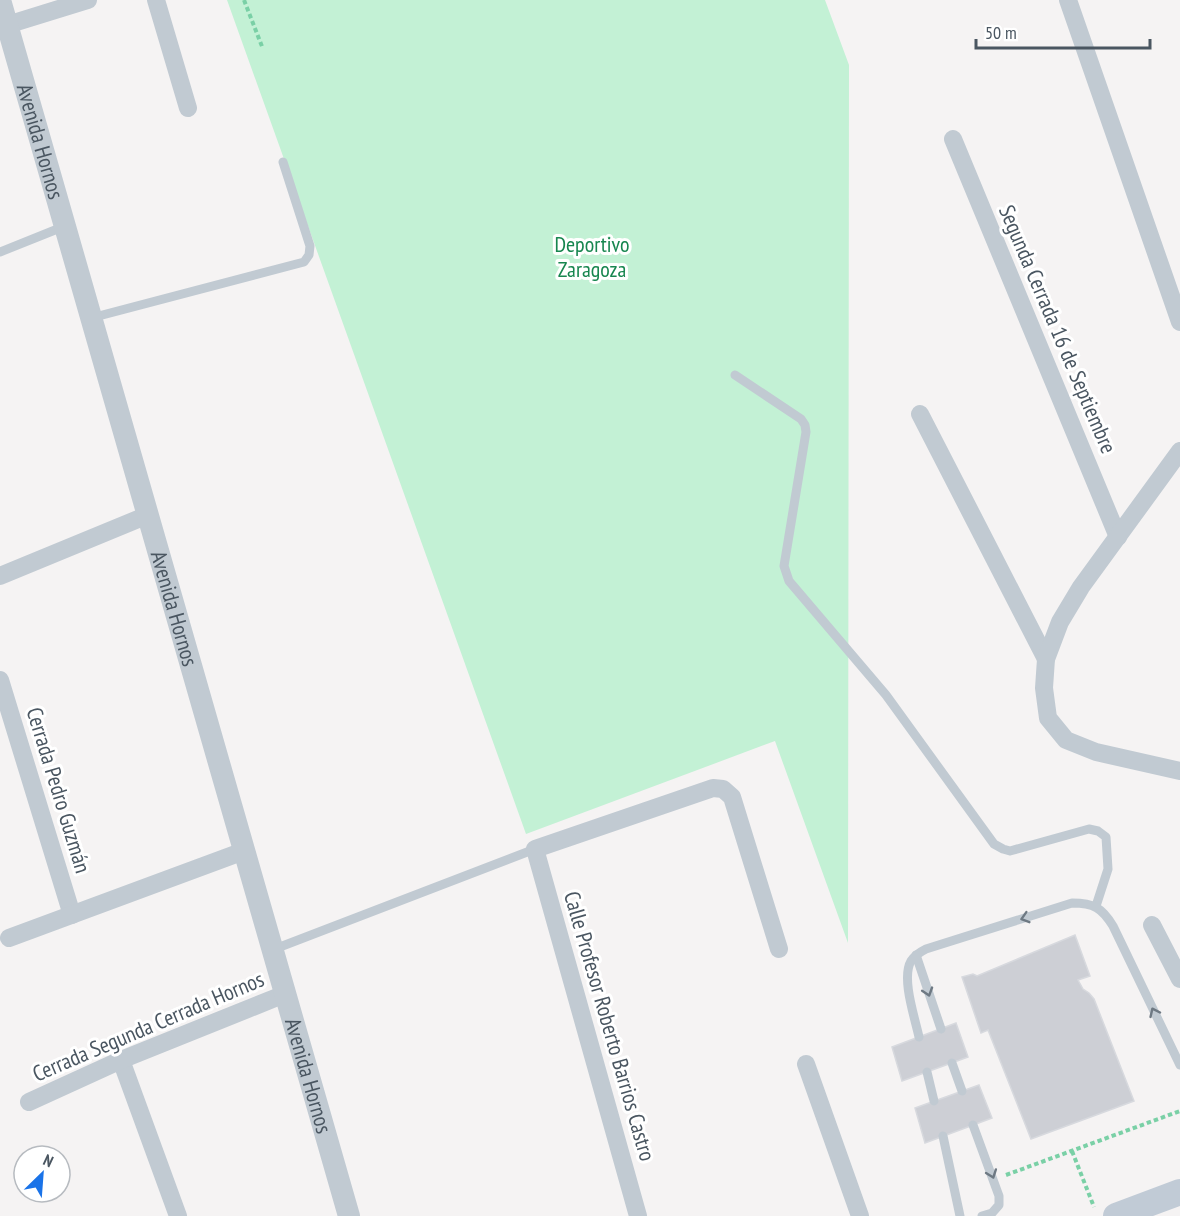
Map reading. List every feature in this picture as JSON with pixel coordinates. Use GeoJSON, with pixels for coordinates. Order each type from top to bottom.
{"type":"FeatureCollection","features":[{"type":"Feature","properties":{"kind":"main road"},"geometry":{"type":"LineString","coordinates":[[1105,1213],[1180,1192]]}},
{"type":"Feature","properties":{"kind":"street","name":"Avenida Hornos"},"geometry":{"type":"LineString","coordinates":[[0,0],[349,1216]]}},
{"type":"Feature","properties":{"kind":"street"},"geometry":{"type":"LineString","coordinates":[[8,25],[88,0]]}},
{"type":"Feature","properties":{"kind":"street"},"geometry":{"type":"LineString","coordinates":[[156,0],[188,108]]}},
{"type":"Feature","properties":{"kind":"street"},"geometry":{"type":"LineString","coordinates":[[1068,0],[1180,322]]}},
{"type":"Feature","properties":{"kind":"street","name":"Segunda Cerrada 16 de Septiembre"},"geometry":{"type":"LineString","coordinates":[[953,139],[1118,537]]}},
{"type":"Feature","properties":{"kind":"street"},"geometry":{"type":"LineString","coordinates":[[920,414],[1046,659]]}},
{"type":"Feature","properties":{"kind":"street"},"geometry":{"type":"LineString","coordinates":[[1180,451],[1081,587],[1060,622],[1046,659],[1044,688],[1048,718],[1066,740],[1096,752],[1180,771]]}},
{"type":"Feature","properties":{"kind":"street"},"geometry":{"type":"LineString","coordinates":[[0,576],[147,515]]}},
{"type":"Feature","properties":{"kind":"street","name":"Cerrada Pedro Guzmán"},"geometry":{"type":"LineString","coordinates":[[0,680],[72,915]]}},
{"type":"Feature","properties":{"kind":"street"},"geometry":{"type":"LineString","coordinates":[[535,849],[713,788],[723,789],[732,797],[779,949]]}},
{"type":"Feature","properties":{"kind":"street","name":"Calle Profesor Roberto Barrios Castro"},"geometry":{"type":"LineString","coordinates":[[535,849],[638,1216]]}},
{"type":"Feature","properties":{"kind":"street"},"geometry":{"type":"LineString","coordinates":[[9,938],[244,851]]}},
{"type":"Feature","properties":{"kind":"street"},"geometry":{"type":"LineString","coordinates":[[1152,925],[1180,979]]}},
{"type":"Feature","properties":{"kind":"street","name":"Cerrada Segunda Cerrada Hornos"},"geometry":{"type":"LineString","coordinates":[[29,1102],[121,1060],[285,994]]}},
{"type":"Feature","properties":{"kind":"street"},"geometry":{"type":"LineString","coordinates":[[121,1060],[178,1216]]}},
{"type":"Feature","properties":{"kind":"street"},"geometry":{"type":"LineString","coordinates":[[806,1064],[860,1216]]}},
{"type":"Feature","properties":{"kind":"lane"},"geometry":{"type":"LineString","coordinates":[[91,318],[304,262],[309,255],[310,246],[284,162]]}},
{"type":"Feature","properties":{"kind":"lane"},"geometry":{"type":"LineString","coordinates":[[0,250],[65,226]]}},
{"type":"Feature","properties":{"kind":"lane"},"geometry":{"type":"LineString","coordinates":[[735,375],[801,419],[805,425],[806,432],[784,566],[789,581],[886,696],[994,844],[1010,851],[1089,829],[1098,831],[1106,837],[1108,869],[1096,906]]}},
{"type":"Feature","properties":{"kind":"lane"},"geometry":{"type":"LineString","coordinates":[[272,950],[535,849]]}},
{"type":"Feature","properties":{"kind":"lane"},"geometry":{"type":"LineString","coordinates":[[919,1037],[908,983],[910,963],[916,955],[926,949],[1072,903],[1085,903],[1096,906],[1113,926],[1180,1065]]}},
{"type":"Feature","properties":{"kind":"lane"},"geometry":{"type":"LineString","coordinates":[[916,955],[941,1029]]}},
{"type":"Feature","properties":{"kind":"lane"},"geometry":{"type":"LineString","coordinates":[[952,1063],[962,1091]]}},
{"type":"Feature","properties":{"kind":"lane"},"geometry":{"type":"LineString","coordinates":[[927,1072],[934,1101]]}},
{"type":"Feature","properties":{"kind":"lane"},"geometry":{"type":"LineString","coordinates":[[973,1125],[999,1196],[999,1205],[992,1213],[982,1216]]}},
{"type":"Feature","properties":{"kind":"lane"},"geometry":{"type":"LineString","coordinates":[[943,1136],[960,1216]]}},
{"type":"Feature","properties":{"kind":"path"},"geometry":{"type":"LineString","coordinates":[[243,0],[263,49]]}},
{"type":"Feature","properties":{"kind":"path"},"geometry":{"type":"LineString","coordinates":[[994,1180],[1180,1111]]}},
{"type":"Feature","properties":{"kind":"path"},"geometry":{"type":"LineString","coordinates":[[1072,1151],[1105,1213]]}},
{"type":"Feature","properties":{"kind":"green space","name":"Deportivo Zaragoza"},"geometry":{"type":"Polygon","coordinates":[[[227,0],[825,0],[849,65],[848,943],[775,741],[526,834],[227,0]]]}},
{"type":"Feature","properties":{"kind":"building"},"geometry":{"type":"Polygon","coordinates":[[[1075,935],[1090,976],[1078,980],[1083,989],[1094,999],[1134,1101],[1031,1139],[988,1030],[981,1033],[962,977],[973,974],[977,976],[1075,935]]]}},
{"type":"Feature","properties":{"kind":"building"},"geometry":{"type":"Polygon","coordinates":[[[956,1023],[968,1057],[902,1081],[892,1047],[956,1023]]]}},
{"type":"Feature","properties":{"kind":"building"},"geometry":{"type":"Polygon","coordinates":[[[979,1085],[992,1118],[925,1143],[915,1108],[979,1085]]]}}]}
